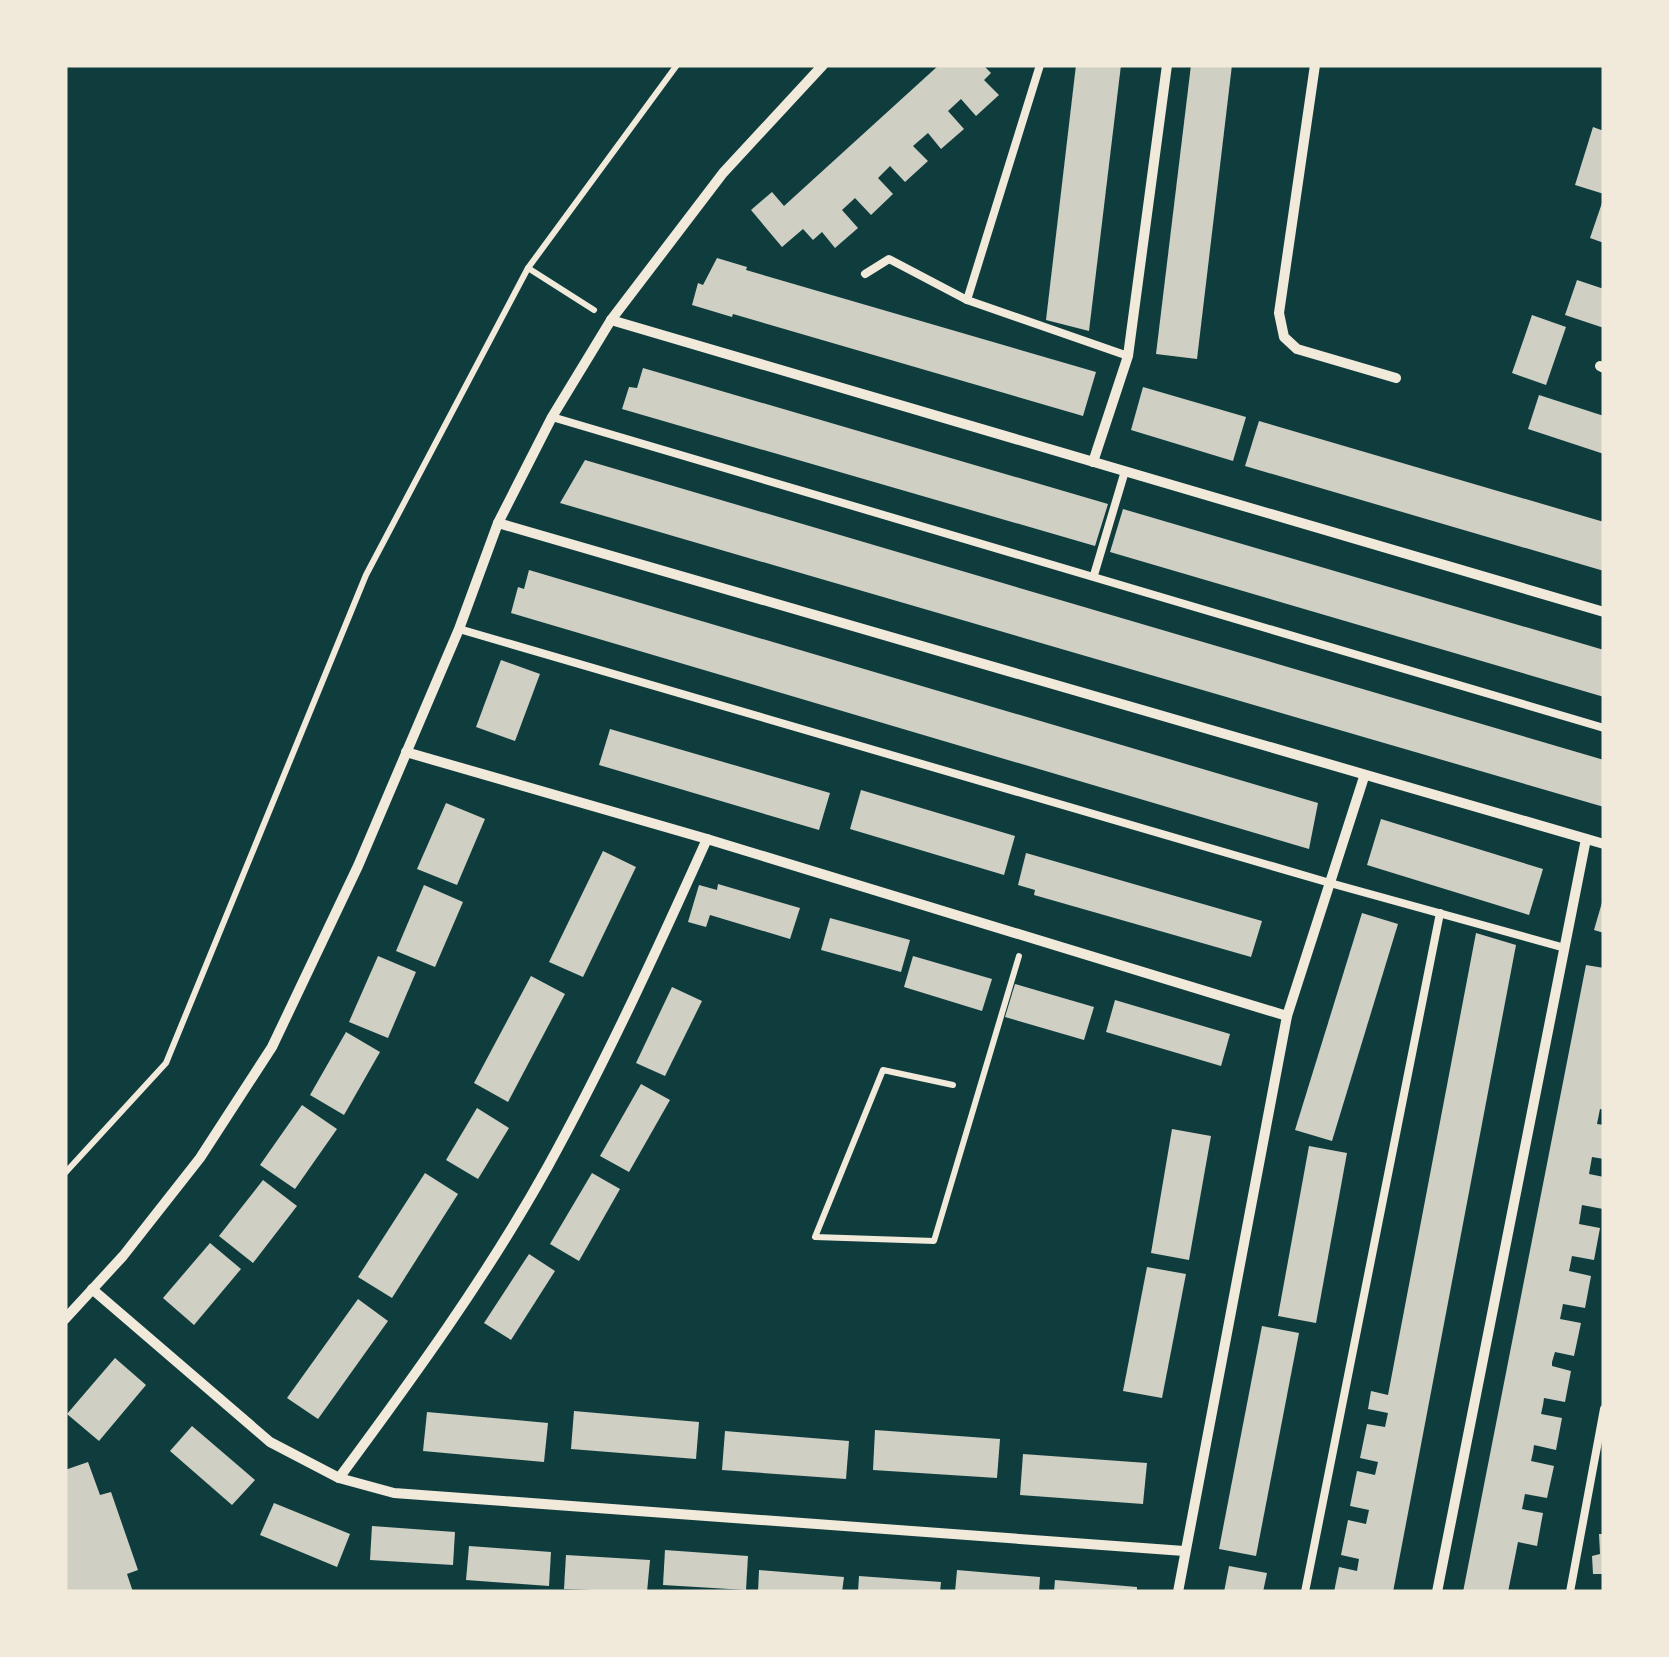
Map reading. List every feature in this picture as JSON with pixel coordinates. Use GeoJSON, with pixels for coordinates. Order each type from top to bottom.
{"type":"FeatureCollection","features":[{"type":"Feature","properties":{"kind":"street"},"geometry":{"type":"LineString","coordinates":[[65,1320],[200,1158],[272,1047],[320,949],[406,752],[459,629],[498,524],[552,417],[612,320],[722,173],[823,65]]}},
{"type":"Feature","properties":{"kind":"street"},"geometry":{"type":"LineString","coordinates":[[1093,462],[1128,356],[1167,65]]}},
{"type":"Feature","properties":{"kind":"street"},"geometry":{"type":"LineString","coordinates":[[1315,65],[1279,313],[1284,337],[1297,348],[1396,378]]}},
{"type":"Feature","properties":{"kind":"street"},"geometry":{"type":"LineString","coordinates":[[612,320],[1604,612]]}},
{"type":"Feature","properties":{"kind":"street"},"geometry":{"type":"LineString","coordinates":[[498,524],[1604,844]]}},
{"type":"Feature","properties":{"kind":"street"},"geometry":{"type":"LineString","coordinates":[[406,752],[1288,1016]]}},
{"type":"Feature","properties":{"kind":"street"},"geometry":{"type":"LineString","coordinates":[[1178,1592],[1288,1016],[1364,777]]}},
{"type":"Feature","properties":{"kind":"street"},"geometry":{"type":"LineString","coordinates":[[1437,1592],[1586,839]]}},
{"type":"Feature","properties":{"kind":"street"},"geometry":{"type":"LineString","coordinates":[[340,1478],[417,1372],[546,1170],[631,1007],[708,840]]}},
{"type":"Feature","properties":{"kind":"street"},"geometry":{"type":"LineString","coordinates":[[92,1290],[270,1442],[340,1478],[394,1493],[1184,1552]]}},
{"type":"Feature","properties":{"kind":"lane"},"geometry":{"type":"LineString","coordinates":[[968,300],[1040,65]]}},
{"type":"Feature","properties":{"kind":"lane"},"geometry":{"type":"LineString","coordinates":[[864,274],[889,259],[968,300],[1128,356]]}},
{"type":"Feature","properties":{"kind":"lane"},"geometry":{"type":"LineString","coordinates":[[552,417],[1604,728]]}},
{"type":"Feature","properties":{"kind":"lane"},"geometry":{"type":"LineString","coordinates":[[1094,576],[1125,472]]}},
{"type":"Feature","properties":{"kind":"lane"},"geometry":{"type":"LineString","coordinates":[[459,629],[1565,948]]}},
{"type":"Feature","properties":{"kind":"lane"},"geometry":{"type":"LineString","coordinates":[[1306,1592],[1440,914]]}},
{"type":"Feature","properties":{"kind":"lane"},"geometry":{"type":"LineString","coordinates":[[1570,1592],[1604,1409]]}},
{"type":"Feature","properties":{"kind":"path"},"geometry":{"type":"LineString","coordinates":[[65,1173],[166,1063],[366,575],[528,268],[676,65]]}},
{"type":"Feature","properties":{"kind":"path"},"geometry":{"type":"LineString","coordinates":[[528,268],[612,320]]}},
{"type":"Feature","properties":{"kind":"path"},"geometry":{"type":"LineString","coordinates":[[954,1086],[883,1070],[814,1238],[934,1241],[1025,936]]}},
{"type":"Feature","properties":{"kind":"building"},"geometry":{"type":"Polygon","coordinates":[[[939,65],[983,65],[991,73],[984,80],[999,95],[976,116],[961,99],[948,111],[964,129],[941,149],[928,133],[913,146],[928,161],[905,182],[890,166],[878,178],[893,194],[871,215],[855,198],[842,210],[858,228],[835,248],[822,232],[813,240],[803,229],[782,247],[751,210],[772,192],[784,206],[939,65]]]}},
{"type":"Feature","properties":{"kind":"building"},"geometry":{"type":"Polygon","coordinates":[[[1076,65],[1121,65],[1089,331],[1046,320],[1076,65]]]}},
{"type":"Feature","properties":{"kind":"building"},"geometry":{"type":"Polygon","coordinates":[[[1191,65],[1232,65],[1197,359],[1156,354],[1191,65]]]}},
{"type":"Feature","properties":{"kind":"building"},"geometry":{"type":"Polygon","coordinates":[[[1593,127],[1604,131],[1604,194],[1575,185],[1593,127]]]}},
{"type":"Feature","properties":{"kind":"building"},"geometry":{"type":"Polygon","coordinates":[[[1604,200],[1604,243],[1590,238],[1604,200]]]}},
{"type":"Feature","properties":{"kind":"building"},"geometry":{"type":"Polygon","coordinates":[[[717,258],[747,267],[746,270],[1096,372],[1083,416],[692,305],[698,283],[703,285],[717,258]]]}},
{"type":"Feature","properties":{"kind":"building"},"geometry":{"type":"Polygon","coordinates":[[[1577,280],[1604,289],[1604,328],[1565,315],[1577,280]]]}},
{"type":"Feature","properties":{"kind":"building"},"geometry":{"type":"Polygon","coordinates":[[[1532,315],[1566,327],[1546,385],[1512,373],[1532,315]]]}},
{"type":"Feature","properties":{"kind":"building"},"geometry":{"type":"Polygon","coordinates":[[[643,368],[1108,504],[1095,546],[622,409],[629,387],[637,388],[643,368]]]}},
{"type":"Feature","properties":{"kind":"building"},"geometry":{"type":"Polygon","coordinates":[[[1143,387],[1246,417],[1233,461],[1131,430],[1143,387]]]}},
{"type":"Feature","properties":{"kind":"building"},"geometry":{"type":"Polygon","coordinates":[[[1539,395],[1604,416],[1604,454],[1528,429],[1539,395]]]}},
{"type":"Feature","properties":{"kind":"building"},"geometry":{"type":"Polygon","coordinates":[[[1259,421],[1604,522],[1604,571],[1245,466],[1259,421]]]}},
{"type":"Feature","properties":{"kind":"building"},"geometry":{"type":"Polygon","coordinates":[[[585,460],[1604,760],[1604,807],[560,503],[585,460]]]}},
{"type":"Feature","properties":{"kind":"building"},"geometry":{"type":"Polygon","coordinates":[[[1123,509],[1604,650],[1604,697],[1110,552],[1123,509]]]}},
{"type":"Feature","properties":{"kind":"building"},"geometry":{"type":"Polygon","coordinates":[[[529,570],[1318,803],[1309,849],[511,613],[518,587],[524,589],[529,570]]]}},
{"type":"Feature","properties":{"kind":"building"},"geometry":{"type":"Polygon","coordinates":[[[501,660],[540,674],[515,741],[476,727],[501,660]]]}},
{"type":"Feature","properties":{"kind":"building"},"geometry":{"type":"Polygon","coordinates":[[[610,729],[830,793],[819,830],[599,765],[610,729]]]}},
{"type":"Feature","properties":{"kind":"building"},"geometry":{"type":"Polygon","coordinates":[[[861,790],[1015,836],[1004,875],[850,829],[861,790]]]}},
{"type":"Feature","properties":{"kind":"building"},"geometry":{"type":"Polygon","coordinates":[[[446,803],[485,819],[457,885],[417,869],[446,803]]]}},
{"type":"Feature","properties":{"kind":"building"},"geometry":{"type":"Polygon","coordinates":[[[1381,819],[1543,869],[1529,915],[1367,865],[1381,819]]]}},
{"type":"Feature","properties":{"kind":"building"},"geometry":{"type":"Polygon","coordinates":[[[603,851],[636,867],[583,977],[549,962],[603,851]]]}},
{"type":"Feature","properties":{"kind":"building"},"geometry":{"type":"Polygon","coordinates":[[[1026,853],[1262,921],[1251,957],[1034,895],[1035,890],[1018,885],[1026,853]]]}},
{"type":"Feature","properties":{"kind":"building"},"geometry":{"type":"Polygon","coordinates":[[[718,884],[800,908],[790,939],[710,915],[706,927],[688,922],[699,885],[717,890],[718,884]]]}},
{"type":"Feature","properties":{"kind":"building"},"geometry":{"type":"Polygon","coordinates":[[[424,885],[463,902],[435,967],[396,951],[424,885]]]}},
{"type":"Feature","properties":{"kind":"building"},"geometry":{"type":"Polygon","coordinates":[[[1604,899],[1604,933],[1594,930],[1604,899]]]}},
{"type":"Feature","properties":{"kind":"building"},"geometry":{"type":"Polygon","coordinates":[[[1362,913],[1398,924],[1332,1141],[1295,1130],[1362,913]]]}},
{"type":"Feature","properties":{"kind":"building"},"geometry":{"type":"Polygon","coordinates":[[[830,918],[910,940],[901,972],[821,950],[830,918]]]}},
{"type":"Feature","properties":{"kind":"building"},"geometry":{"type":"Polygon","coordinates":[[[1476,933],[1516,945],[1393,1592],[1334,1592],[1339,1567],[1357,1571],[1359,1559],[1341,1555],[1348,1520],[1366,1524],[1369,1510],[1350,1506],[1357,1471],[1375,1475],[1378,1462],[1360,1458],[1367,1424],[1385,1427],[1388,1413],[1368,1409],[1371,1391],[1388,1395],[1476,933]]]}},
{"type":"Feature","properties":{"kind":"building"},"geometry":{"type":"Polygon","coordinates":[[[378,956],[416,972],[388,1038],[349,1022],[378,956]]]}},
{"type":"Feature","properties":{"kind":"building"},"geometry":{"type":"Polygon","coordinates":[[[913,956],[992,979],[982,1011],[904,987],[913,956]]]}},
{"type":"Feature","properties":{"kind":"building"},"geometry":{"type":"Polygon","coordinates":[[[1586,965],[1604,968],[1604,1110],[1600,1109],[1597,1124],[1604,1125],[1604,1159],[1592,1157],[1589,1174],[1604,1177],[1604,1206],[1603,1209],[1582,1205],[1579,1224],[1600,1228],[1594,1260],[1572,1256],[1569,1271],[1591,1276],[1585,1308],[1563,1304],[1560,1319],[1581,1323],[1574,1356],[1555,1352],[1552,1362],[1552,1366],[1571,1371],[1565,1402],[1544,1398],[1541,1414],[1562,1418],[1556,1450],[1534,1445],[1531,1461],[1554,1466],[1547,1498],[1525,1494],[1522,1509],[1543,1513],[1537,1546],[1518,1542],[1508,1592],[1463,1592],[1586,965]]]}},
{"type":"Feature","properties":{"kind":"building"},"geometry":{"type":"Polygon","coordinates":[[[531,976],[565,994],[508,1102],[474,1083],[531,976]]]}},
{"type":"Feature","properties":{"kind":"building"},"geometry":{"type":"Polygon","coordinates":[[[1015,984],[1094,1007],[1084,1040],[1005,1017],[1015,984]]]}},
{"type":"Feature","properties":{"kind":"building"},"geometry":{"type":"Polygon","coordinates":[[[672,987],[702,1001],[665,1076],[636,1063],[672,987]]]}},
{"type":"Feature","properties":{"kind":"building"},"geometry":{"type":"Polygon","coordinates":[[[1115,1000],[1230,1034],[1221,1066],[1106,1032],[1115,1000]]]}},
{"type":"Feature","properties":{"kind":"building"},"geometry":{"type":"Polygon","coordinates":[[[346,1032],[380,1052],[344,1115],[310,1095],[346,1032]]]}},
{"type":"Feature","properties":{"kind":"building"},"geometry":{"type":"Polygon","coordinates":[[[641,1084],[670,1100],[629,1172],[600,1156],[641,1084]]]}},
{"type":"Feature","properties":{"kind":"building"},"geometry":{"type":"Polygon","coordinates":[[[302,1105],[337,1129],[295,1189],[260,1165],[302,1105]]]}},
{"type":"Feature","properties":{"kind":"building"},"geometry":{"type":"Polygon","coordinates":[[[477,1108],[509,1128],[478,1179],[446,1160],[477,1108]]]}},
{"type":"Feature","properties":{"kind":"building"},"geometry":{"type":"Polygon","coordinates":[[[1172,1129],[1211,1136],[1189,1260],[1151,1253],[1172,1129]]]}},
{"type":"Feature","properties":{"kind":"building"},"geometry":{"type":"Polygon","coordinates":[[[1309,1146],[1347,1153],[1316,1323],[1278,1316],[1309,1146]]]}},
{"type":"Feature","properties":{"kind":"building"},"geometry":{"type":"Polygon","coordinates":[[[425,1173],[458,1194],[392,1298],[358,1277],[425,1173]]]}},
{"type":"Feature","properties":{"kind":"building"},"geometry":{"type":"Polygon","coordinates":[[[592,1173],[620,1189],[579,1261],[550,1244],[592,1173]]]}},
{"type":"Feature","properties":{"kind":"building"},"geometry":{"type":"Polygon","coordinates":[[[263,1180],[297,1206],[253,1263],[219,1236],[263,1180]]]}},
{"type":"Feature","properties":{"kind":"building"},"geometry":{"type":"Polygon","coordinates":[[[210,1243],[241,1269],[194,1325],[163,1298],[210,1243]]]}},
{"type":"Feature","properties":{"kind":"building"},"geometry":{"type":"Polygon","coordinates":[[[529,1254],[555,1271],[511,1340],[484,1323],[529,1254]]]}},
{"type":"Feature","properties":{"kind":"building"},"geometry":{"type":"Polygon","coordinates":[[[1147,1267],[1186,1274],[1162,1398],[1123,1391],[1147,1267]]]}},
{"type":"Feature","properties":{"kind":"building"},"geometry":{"type":"Polygon","coordinates":[[[358,1299],[388,1321],[318,1419],[287,1398],[358,1299]]]}},
{"type":"Feature","properties":{"kind":"building"},"geometry":{"type":"Polygon","coordinates":[[[1262,1326],[1299,1333],[1256,1556],[1219,1549],[1262,1326]]]}},
{"type":"Feature","properties":{"kind":"building"},"geometry":{"type":"Polygon","coordinates":[[[115,1358],[146,1385],[99,1441],[67,1414],[115,1358]]]}},
{"type":"Feature","properties":{"kind":"building"},"geometry":{"type":"Polygon","coordinates":[[[574,1411],[699,1422],[696,1459],[571,1449],[574,1411]]]}},
{"type":"Feature","properties":{"kind":"building"},"geometry":{"type":"Polygon","coordinates":[[[427,1412],[548,1423],[544,1462],[423,1451],[427,1412]]]}},
{"type":"Feature","properties":{"kind":"building"},"geometry":{"type":"Polygon","coordinates":[[[192,1426],[255,1480],[232,1505],[170,1451],[192,1426]]]}},
{"type":"Feature","properties":{"kind":"building"},"geometry":{"type":"Polygon","coordinates":[[[875,1430],[1000,1439],[997,1478],[873,1470],[875,1430]]]}},
{"type":"Feature","properties":{"kind":"building"},"geometry":{"type":"Polygon","coordinates":[[[725,1431],[849,1441],[846,1479],[722,1470],[725,1431]]]}},
{"type":"Feature","properties":{"kind":"building"},"geometry":{"type":"Polygon","coordinates":[[[1023,1454],[1147,1463],[1143,1504],[1020,1495],[1023,1454]]]}},
{"type":"Feature","properties":{"kind":"building"},"geometry":{"type":"Polygon","coordinates":[[[88,1462],[100,1495],[111,1492],[138,1570],[127,1574],[133,1592],[65,1592],[65,1470],[88,1462]]]}},
{"type":"Feature","properties":{"kind":"building"},"geometry":{"type":"Polygon","coordinates":[[[274,1503],[350,1534],[337,1567],[260,1535],[274,1503]]]}},
{"type":"Feature","properties":{"kind":"building"},"geometry":{"type":"Polygon","coordinates":[[[372,1526],[455,1532],[453,1565],[370,1560],[372,1526]]]}},
{"type":"Feature","properties":{"kind":"building"},"geometry":{"type":"Polygon","coordinates":[[[1599,1534],[1604,1534],[1604,1574],[1593,1574],[1592,1556],[1600,1554],[1599,1534]]]}},
{"type":"Feature","properties":{"kind":"building"},"geometry":{"type":"Polygon","coordinates":[[[469,1546],[551,1552],[549,1586],[466,1580],[469,1546]]]}},
{"type":"Feature","properties":{"kind":"building"},"geometry":{"type":"Polygon","coordinates":[[[665,1550],[748,1556],[746,1590],[663,1585],[665,1550]]]}},
{"type":"Feature","properties":{"kind":"building"},"geometry":{"type":"Polygon","coordinates":[[[566,1555],[650,1560],[647,1592],[564,1589],[566,1555]]]}},
{"type":"Feature","properties":{"kind":"building"},"geometry":{"type":"Polygon","coordinates":[[[1229,1566],[1267,1573],[1263,1592],[1224,1592],[1229,1566]]]}},
{"type":"Feature","properties":{"kind":"building"},"geometry":{"type":"Polygon","coordinates":[[[759,1570],[844,1577],[842,1592],[758,1592],[759,1570]]]}},
{"type":"Feature","properties":{"kind":"building"},"geometry":{"type":"Polygon","coordinates":[[[957,1570],[1040,1577],[1039,1592],[955,1592],[957,1570]]]}},
{"type":"Feature","properties":{"kind":"building"},"geometry":{"type":"Polygon","coordinates":[[[859,1576],[941,1582],[940,1592],[858,1592],[859,1576]]]}},
{"type":"Feature","properties":{"kind":"building"},"geometry":{"type":"Polygon","coordinates":[[[1055,1580],[1137,1587],[1137,1592],[1054,1592],[1055,1580]]]}}]}
